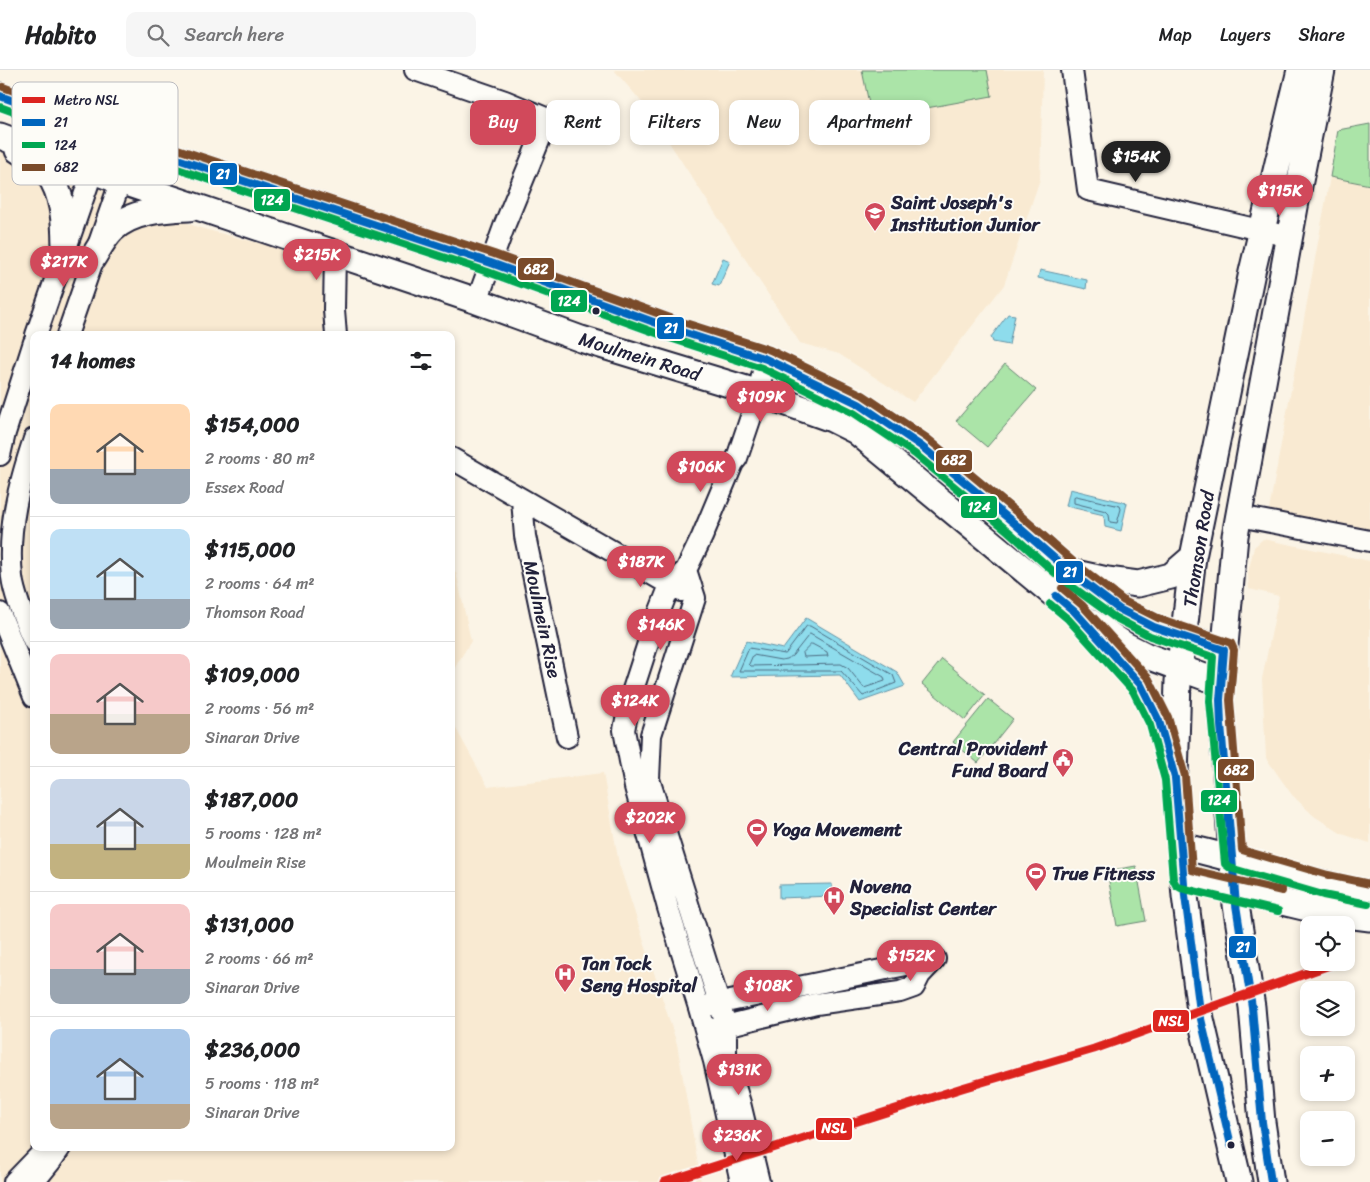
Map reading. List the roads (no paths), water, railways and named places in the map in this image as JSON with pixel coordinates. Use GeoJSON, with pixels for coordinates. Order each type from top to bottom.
{"type":"FeatureCollection","features":[{"type":"Feature","properties":{"kind":"main road","name":"Thomson Road"},"geometry":{"type":"LineString","coordinates":[[1239,1182],[1201,1018],[1183,878],[1175,778],[1179,668],[1193,557],[1252,272],[1300,70]]}},
{"type":"Feature","properties":{"kind":"main road","name":"Thomson Road"},"geometry":{"type":"LineString","coordinates":[[1271,1182],[1262,1122],[1252,1007],[1235,890],[1221,725],[1221,683],[1233,551],[1322,70]]}},
{"type":"Feature","properties":{"kind":"main road","name":"Moulmein Road"},"geometry":{"type":"LineString","coordinates":[[0,96],[12,100]]}},
{"type":"Feature","properties":{"kind":"main road","name":"Moulmein Road"},"geometry":{"type":"LineString","coordinates":[[0,138],[12,142]]}},
{"type":"Feature","properties":{"kind":"main road"},"geometry":{"type":"LineString","coordinates":[[0,138],[12,146]]}},
{"type":"Feature","properties":{"kind":"main road","name":"Moulmein Road"},"geometry":{"type":"LineString","coordinates":[[178,160],[491,263],[673,329],[766,359],[858,404],[921,446],[1070,572],[1119,609],[1154,627],[1224,650]]}},
{"type":"Feature","properties":{"kind":"main road"},"geometry":{"type":"LineString","coordinates":[[54,185],[65,224],[65,255]]}},
{"type":"Feature","properties":{"kind":"main road","name":"Moulmein Road"},"geometry":{"type":"LineString","coordinates":[[132,185],[335,252],[581,339],[751,390],[832,419],[856,431],[1075,612],[1125,645],[1147,656],[1221,683]]}},
{"type":"Feature","properties":{"kind":"main road"},"geometry":{"type":"LineString","coordinates":[[92,259],[112,230],[129,218],[149,212],[202,208]]}},
{"type":"Feature","properties":{"kind":"main road"},"geometry":{"type":"LineString","coordinates":[[1070,572],[1138,584],[1171,576],[1193,557]]}},
{"type":"Feature","properties":{"kind":"main road"},"geometry":{"type":"LineString","coordinates":[[1075,612],[1141,685],[1158,721],[1175,778]]}},
{"type":"Feature","properties":{"kind":"main road"},"geometry":{"type":"LineString","coordinates":[[1181,846],[1233,858],[1326,885],[1370,894]]}},
{"type":"Feature","properties":{"kind":"main road"},"geometry":{"type":"LineString","coordinates":[[1183,878],[1324,912],[1370,918]]}},
{"type":"Feature","properties":{"kind":"street"},"geometry":{"type":"LineString","coordinates":[[414,70],[505,101],[548,119],[505,224],[477,301]]}},
{"type":"Feature","properties":{"kind":"street"},"geometry":{"type":"LineString","coordinates":[[1072,70],[1088,190],[1290,237]]}},
{"type":"Feature","properties":{"kind":"street"},"geometry":{"type":"LineString","coordinates":[[37,331],[89,185]]}},
{"type":"Feature","properties":{"kind":"street"},"geometry":{"type":"LineString","coordinates":[[68,331],[119,185]]}},
{"type":"Feature","properties":{"kind":"street"},"geometry":{"type":"LineString","coordinates":[[335,252],[336,331]]}},
{"type":"Feature","properties":{"kind":"street"},"geometry":{"type":"LineString","coordinates":[[0,455],[10,415],[30,354]]}},
{"type":"Feature","properties":{"kind":"street"},"geometry":{"type":"LineString","coordinates":[[741,1182],[714,1061],[668,908],[635,787],[624,730],[630,699],[652,630],[670,585],[686,570],[733,463],[737,458],[751,390],[766,359]]}},
{"type":"Feature","properties":{"kind":"street"},"geometry":{"type":"LineString","coordinates":[[30,450],[22,473],[14,514],[11,543],[12,578],[30,630]]}},
{"type":"Feature","properties":{"kind":"street"},"geometry":{"type":"LineString","coordinates":[[455,460],[695,598]]}},
{"type":"Feature","properties":{"kind":"street","name":"Moulmein Rise"},"geometry":{"type":"LineString","coordinates":[[522,500],[525,536],[568,737]]}},
{"type":"Feature","properties":{"kind":"street"},"geometry":{"type":"LineString","coordinates":[[1239,516],[1370,541]]}},
{"type":"Feature","properties":{"kind":"street"},"geometry":{"type":"LineString","coordinates":[[686,570],[695,598],[653,728],[648,779],[720,1004],[726,1026],[726,1057],[740,1103],[759,1182]]}},
{"type":"Feature","properties":{"kind":"street"},"geometry":{"type":"LineString","coordinates":[[0,613],[30,687]]}},
{"type":"Feature","properties":{"kind":"street"},"geometry":{"type":"LineString","coordinates":[[699,1008],[934,959],[920,975],[914,987],[900,992],[816,1004],[704,1031]]}},
{"type":"Feature","properties":{"kind":"street"},"geometry":{"type":"LineString","coordinates":[[16,1181],[43,1151]]}},
{"type":"Feature","properties":{"kind":"street"},"geometry":{"type":"LineString","coordinates":[[16,1181],[51,1162],[58,1151]]}},
{"type":"Feature","properties":{"kind":"water"},"geometry":{"type":"Polygon","coordinates":[[[723,258],[730,261],[719,286],[712,284],[723,258]]]}},
{"type":"Feature","properties":{"kind":"water"},"geometry":{"type":"Polygon","coordinates":[[[1040,270],[1087,280],[1086,289],[1038,278],[1040,270]]]}},
{"type":"Feature","properties":{"kind":"water"},"geometry":{"type":"Polygon","coordinates":[[[1008,314],[1015,315],[1009,345],[993,342],[991,337],[1008,314]]]}},
{"type":"Feature","properties":{"kind":"water"},"geometry":{"type":"Polygon","coordinates":[[[1070,489],[1127,503],[1121,531],[1105,527],[1104,515],[1066,506],[1070,489]]]}},
{"type":"Feature","properties":{"kind":"water"},"geometry":{"type":"Polygon","coordinates":[[[806,618],[897,672],[905,686],[860,702],[840,675],[730,677],[746,641],[783,649],[806,618]]]}},
{"type":"Feature","properties":{"kind":"water"},"geometry":{"type":"Polygon","coordinates":[[[832,884],[833,896],[779,898],[779,885],[832,884]]]}},
{"type":"Feature","properties":{"kind":"metro line","name":"NSL"},"geometry":{"type":"LineString","coordinates":[[665,1182],[962,1088],[1094,1049],[1313,971]]}},
{"type":"Feature","properties":{"kind":"place","name":"Saint Joseph's Institution Junior"},"geometry":{"type":"Point","coordinates":[875,232]}},
{"type":"Feature","properties":{"kind":"place","name":"Central Provident Fund Board"},"geometry":{"type":"Point","coordinates":[1063,778]}},
{"type":"Feature","properties":{"kind":"place","name":"Yoga Movement"},"geometry":{"type":"Point","coordinates":[757,848]}},
{"type":"Feature","properties":{"kind":"place","name":"True Fitness"},"geometry":{"type":"Point","coordinates":[1036,892]}},
{"type":"Feature","properties":{"kind":"place","name":"Novena Specialist Center"},"geometry":{"type":"Point","coordinates":[834,916]}},
{"type":"Feature","properties":{"kind":"place","name":"Tan Tock Seng Hospital"},"geometry":{"type":"Point","coordinates":[565,993]}}]}
